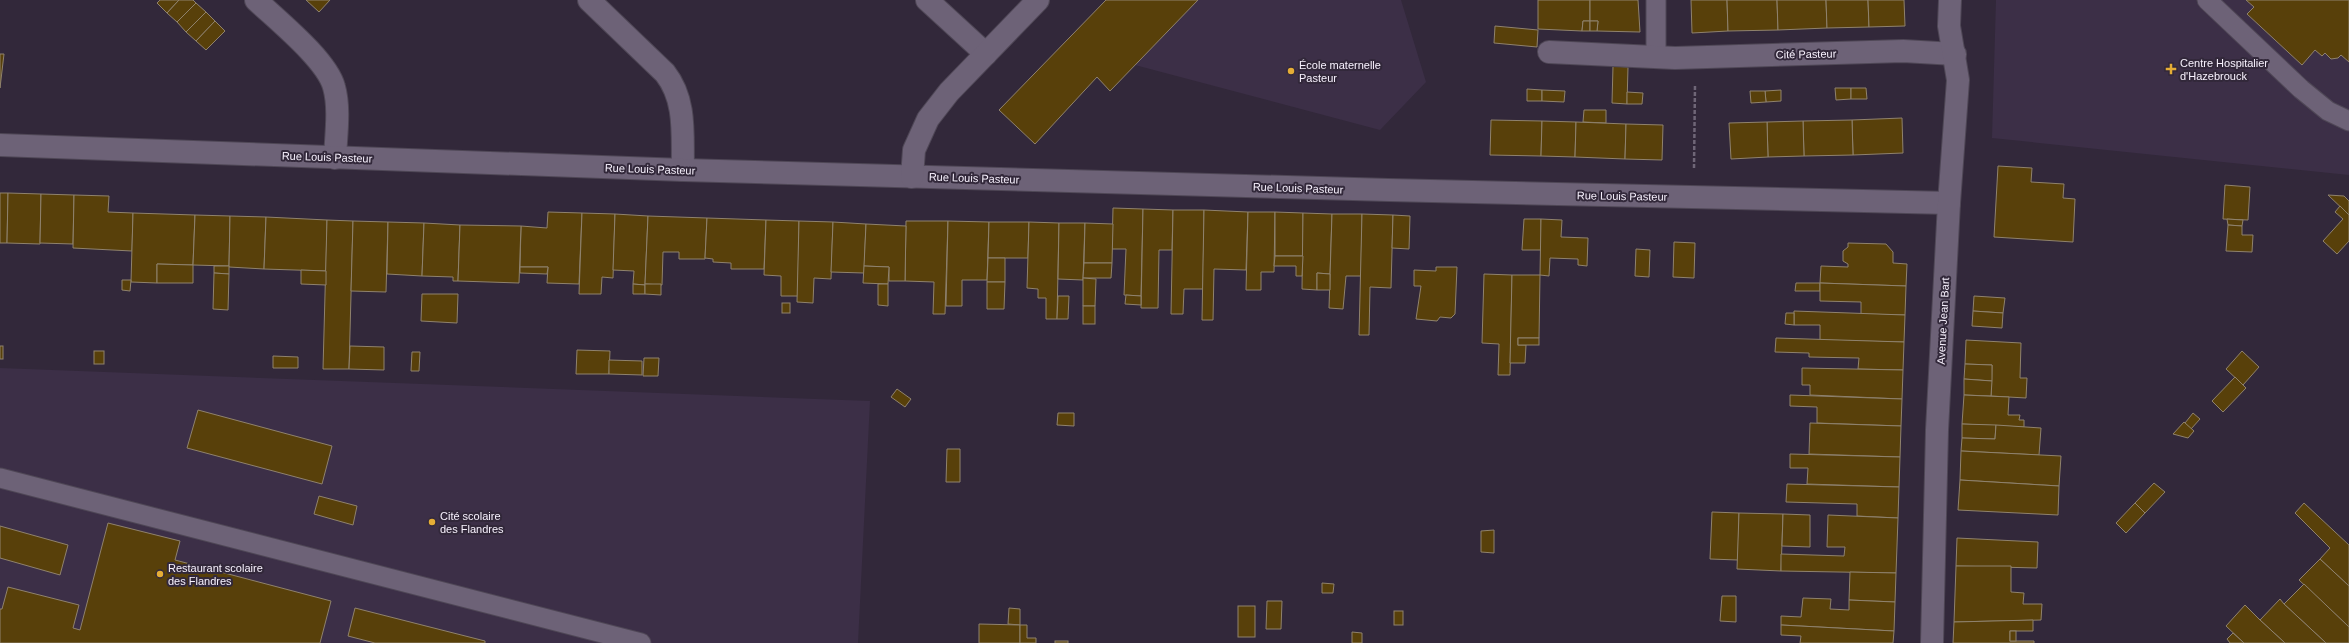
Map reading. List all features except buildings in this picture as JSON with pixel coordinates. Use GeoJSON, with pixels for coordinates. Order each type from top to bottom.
{"type":"FeatureCollection","features":[{"type":"Feature","properties":{"kind":"street"},"geometry":{"type":"LineString","coordinates":[[256,0],[318,60],[332,78],[336,95],[335,158]]}},
{"type":"Feature","properties":{"kind":"street"},"geometry":{"type":"LineString","coordinates":[[589,0],[665,73],[674,84],[680,97],[682,110],[683,170]]}},
{"type":"Feature","properties":{"kind":"street"},"geometry":{"type":"LineString","coordinates":[[927,0],[986,54]]}},
{"type":"Feature","properties":{"kind":"street"},"geometry":{"type":"LineString","coordinates":[[912,177],[914,150],[928,119],[949,92],[1038,0]]}},
{"type":"Feature","properties":{"kind":"street","name":"Avenue Jean Bart"},"geometry":{"type":"LineString","coordinates":[[1932,643],[1937,430],[1949,203],[1958,80],[1955,54],[1949,26],[1950,0]]}},
{"type":"Feature","properties":{"kind":"street","name":"Cité Pasteur"},"geometry":{"type":"LineString","coordinates":[[1549,52],[1656,57],[1903,51],[1955,54]]}},
{"type":"Feature","properties":{"kind":"street","name":"Rue Louis Pasteur"},"geometry":{"type":"LineString","coordinates":[[0,145],[335,158],[912,177],[1693,198],[1949,203]]}},
{"type":"Feature","properties":{"kind":"lane"},"geometry":{"type":"LineString","coordinates":[[1656,0],[1656,57]]}},
{"type":"Feature","properties":{"kind":"lane"},"geometry":{"type":"LineString","coordinates":[[2207,0],[2306,93],[2328,111],[2349,121]]}},
{"type":"Feature","properties":{"kind":"lane"},"geometry":{"type":"LineString","coordinates":[[0,478],[640,643]]}},
{"type":"Feature","properties":{"kind":"path"},"geometry":{"type":"LineString","coordinates":[[1693,198],[1696,57]]}},
{"type":"Feature","properties":{"kind":"shaded area","name":"École maternelle Pasteur"},"geometry":{"type":"Polygon","coordinates":[[[1106,0],[1401,0],[1426,82],[1380,130],[1135,65],[1110,91],[1063,44],[1106,0]]]}},
{"type":"Feature","properties":{"kind":"shaded area","name":"Centre Hospitalier d'Hazebrouck"},"geometry":{"type":"Polygon","coordinates":[[[1996,0],[2349,0],[2349,175],[1992,138],[1996,0]]]}},
{"type":"Feature","properties":{"kind":"shaded area","name":"Cité scolaire des Flandres"},"geometry":{"type":"Polygon","coordinates":[[[0,368],[870,401],[858,643],[0,643],[0,368]]]}},
{"type":"Feature","properties":{"kind":"place","name":"Centre Hospitalier d'Hazebrouck"},"geometry":{"type":"Point","coordinates":[2171,69]}},
{"type":"Feature","properties":{"kind":"place","name":"École maternelle Pasteur"},"geometry":{"type":"Point","coordinates":[1291,71]}},
{"type":"Feature","properties":{"kind":"place","name":"Cité scolaire des Flandres"},"geometry":{"type":"Point","coordinates":[432,522]}},
{"type":"Feature","properties":{"kind":"place","name":"Restaurant scolaire des Flandres"},"geometry":{"type":"Point","coordinates":[160,574]}}]}
